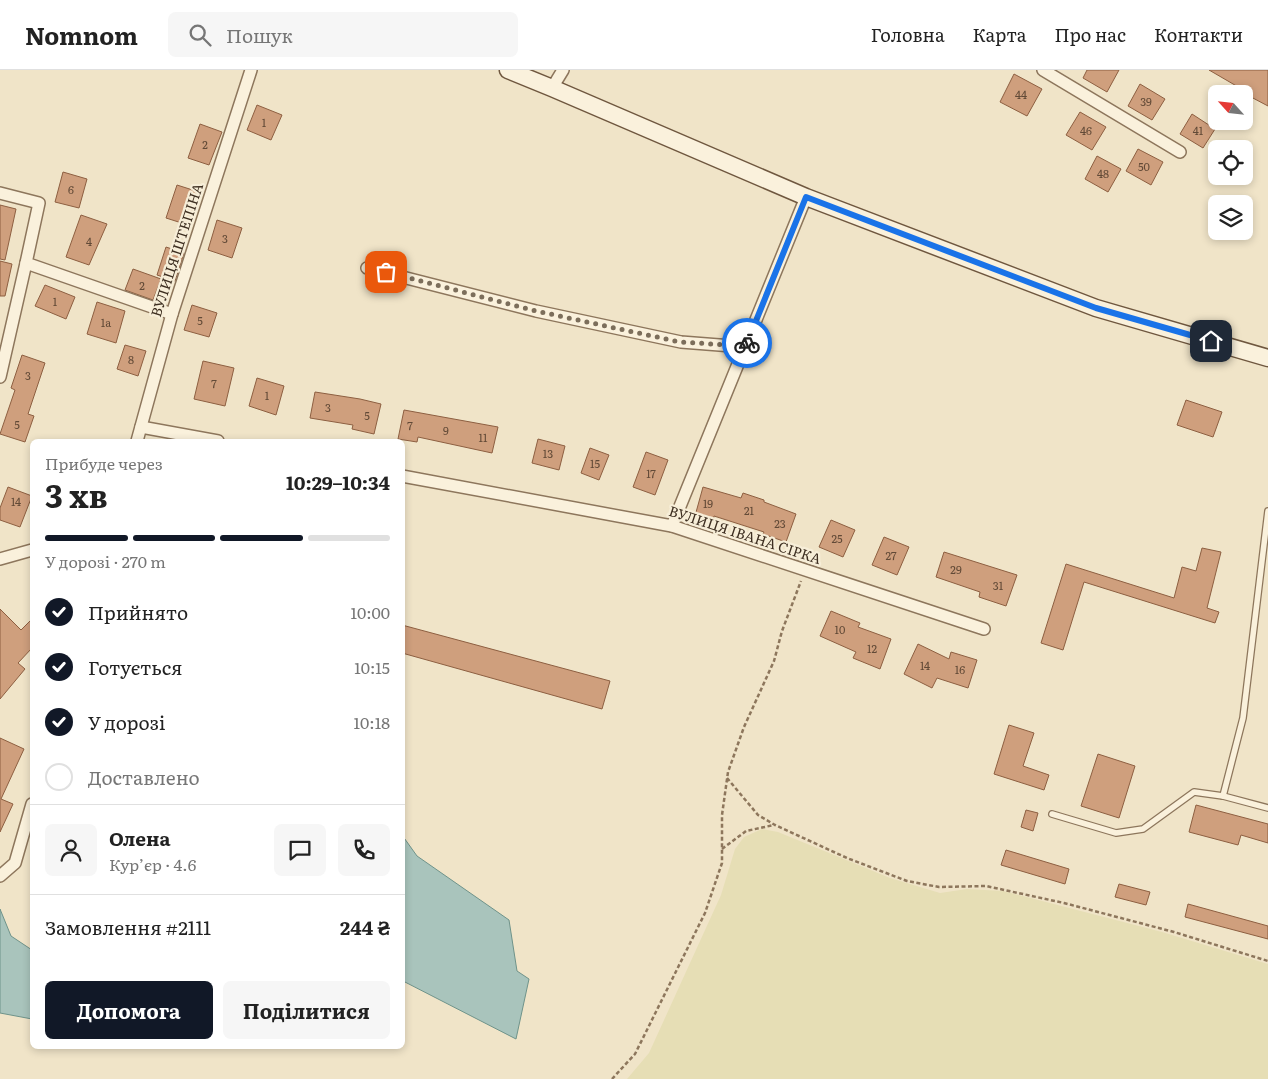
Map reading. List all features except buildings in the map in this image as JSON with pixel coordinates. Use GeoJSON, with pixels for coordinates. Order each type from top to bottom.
{"type":"FeatureCollection","features":[{"type":"Feature","properties":{"kind":"main road"},"geometry":{"type":"LineString","coordinates":[[508,70],[806,197],[1096,308],[1268,358]]}},
{"type":"Feature","properties":{"kind":"street","name":"ВУЛИЦЯ ШТЕПІНА"},"geometry":{"type":"LineString","coordinates":[[138,439],[172,314],[251,70]]}},
{"type":"Feature","properties":{"kind":"street"},"geometry":{"type":"LineString","coordinates":[[552,88],[563,70]]}},
{"type":"Feature","properties":{"kind":"street"},"geometry":{"type":"LineString","coordinates":[[1043,70],[1180,152]]}},
{"type":"Feature","properties":{"kind":"street"},"geometry":{"type":"LineString","coordinates":[[0,193],[39,203],[0,377]]}},
{"type":"Feature","properties":{"kind":"street"},"geometry":{"type":"LineString","coordinates":[[672,526],[806,197]]}},
{"type":"Feature","properties":{"kind":"street"},"geometry":{"type":"LineString","coordinates":[[26,263],[172,314]]}},
{"type":"Feature","properties":{"kind":"street"},"geometry":{"type":"LineString","coordinates":[[368,268],[536,311],[671,340],[745,346]]}},
{"type":"Feature","properties":{"kind":"street"},"geometry":{"type":"LineString","coordinates":[[141,427],[207,439]]}},
{"type":"Feature","properties":{"kind":"street","name":"ВУЛИЦЯ ІВАНА СІРКА"},"geometry":{"type":"LineString","coordinates":[[405,477],[672,526],[984,628]]}},
{"type":"Feature","properties":{"kind":"street"},"geometry":{"type":"LineString","coordinates":[[1,558],[30,551]]}},
{"type":"Feature","properties":{"kind":"street"},"geometry":{"type":"LineString","coordinates":[[0,876],[15,863],[30,811]]}},
{"type":"Feature","properties":{"kind":"lane"},"geometry":{"type":"LineString","coordinates":[[1223,796],[1243,718],[1268,511]]}},
{"type":"Feature","properties":{"kind":"lane"},"geometry":{"type":"LineString","coordinates":[[1052,814],[1116,833],[1143,829],[1194,792],[1223,796],[1268,808]]}},
{"type":"Feature","properties":{"kind":"path"},"geometry":{"type":"LineString","coordinates":[[612,1079],[635,1054],[705,913],[722,863],[722,815],[727,778],[744,727],[774,661],[782,631],[805,570]]}},
{"type":"Feature","properties":{"kind":"path"},"geometry":{"type":"LineString","coordinates":[[727,778],[758,815],[775,825],[847,858],[906,881],[939,887],[986,886],[1064,902],[1174,932],[1268,961]]}},
{"type":"Feature","properties":{"kind":"path"},"geometry":{"type":"LineString","coordinates":[[722,849],[746,831],[775,825]]}},
{"type":"Feature","properties":{"kind":"shaded area"},"geometry":{"type":"Polygon","coordinates":[[[762,829],[778,832],[890,878],[940,893],[967,889],[1003,891],[1162,932],[1268,964],[1268,1079],[627,1079],[649,1053],[721,895],[735,849],[744,837],[762,829]]]}},
{"type":"Feature","properties":{"kind":"water"},"geometry":{"type":"Polygon","coordinates":[[[405,839],[417,856],[509,920],[517,971],[529,979],[516,1039],[405,982],[405,839]]]}},
{"type":"Feature","properties":{"kind":"water"},"geometry":{"type":"Polygon","coordinates":[[[0,909],[11,936],[30,949],[30,1019],[0,1013],[0,909]]]}},
{"type":"Feature","properties":{"kind":"way so far"},"geometry":{"type":"LineString","coordinates":[[386,272],[536,311],[680,342],[745,346],[747,343]]}},
{"type":"Feature","properties":{"kind":"route"},"geometry":{"type":"LineString","coordinates":[[747,343],[806,197],[1096,308],[1211,341]]}}]}
